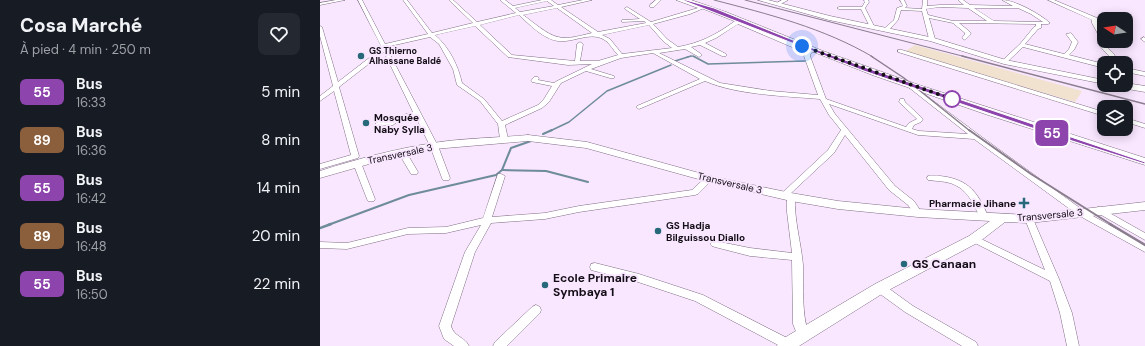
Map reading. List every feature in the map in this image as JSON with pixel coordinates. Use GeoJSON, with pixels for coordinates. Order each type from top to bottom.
{"type":"FeatureCollection","features":[{"type":"Feature","properties":{"kind":"main road"},"geometry":{"type":"LineString","coordinates":[[684,0],[712,9],[811,51],[1050,132],[1145,162]]}},
{"type":"Feature","properties":{"kind":"main road"},"geometry":{"type":"LineString","coordinates":[[693,0],[846,59],[1145,157]]}},
{"type":"Feature","properties":{"kind":"main road"},"geometry":{"type":"LineString","coordinates":[[761,0],[829,18],[932,39],[1004,62],[1097,81]]}},
{"type":"Feature","properties":{"kind":"main road"},"geometry":{"type":"LineString","coordinates":[[1133,87],[1145,89]]}},
{"type":"Feature","properties":{"kind":"main road","name":"Transversale 3"},"geometry":{"type":"LineString","coordinates":[[320,175],[357,163],[434,146],[528,138],[587,145],[709,179],[787,196],[838,205],[985,218],[1029,219],[1145,206]]}},
{"type":"Feature","properties":{"kind":"main road"},"geometry":{"type":"LineString","coordinates":[[788,345],[880,288],[974,239],[1001,218]]}},
{"type":"Feature","properties":{"kind":"street"},"geometry":{"type":"LineString","coordinates":[[320,4],[343,0]]}},
{"type":"Feature","properties":{"kind":"street"},"geometry":{"type":"LineString","coordinates":[[360,0],[434,146],[446,178]]}},
{"type":"Feature","properties":{"kind":"street"},"geometry":{"type":"LineString","coordinates":[[405,0],[431,35],[441,43],[456,69],[459,84],[482,100],[501,124],[504,140]]}},
{"type":"Feature","properties":{"kind":"street"},"geometry":{"type":"LineString","coordinates":[[451,0],[510,56],[577,63],[600,62]]}},
{"type":"Feature","properties":{"kind":"street"},"geometry":{"type":"LineString","coordinates":[[502,0],[519,14],[555,39],[597,34],[647,21],[677,17],[702,8]]}},
{"type":"Feature","properties":{"kind":"street"},"geometry":{"type":"LineString","coordinates":[[511,8],[550,0],[597,34],[608,40],[621,56]]}},
{"type":"Feature","properties":{"kind":"street"},"geometry":{"type":"LineString","coordinates":[[320,99],[384,48],[519,14],[590,0]]}},
{"type":"Feature","properties":{"kind":"street"},"geometry":{"type":"LineString","coordinates":[[652,6],[659,0]]}},
{"type":"Feature","properties":{"kind":"street"},"geometry":{"type":"LineString","coordinates":[[678,0],[811,51],[807,56],[823,99],[832,115],[892,188],[911,203],[918,213]]}},
{"type":"Feature","properties":{"kind":"street"},"geometry":{"type":"LineString","coordinates":[[777,4],[786,0]]}},
{"type":"Feature","properties":{"kind":"street"},"geometry":{"type":"LineString","coordinates":[[863,8],[867,2],[866,0]]}},
{"type":"Feature","properties":{"kind":"street"},"geometry":{"type":"LineString","coordinates":[[887,29],[894,23],[901,9],[905,6],[902,0]]}},
{"type":"Feature","properties":{"kind":"street"},"geometry":{"type":"LineString","coordinates":[[925,0],[925,11],[932,39]]}},
{"type":"Feature","properties":{"kind":"street"},"geometry":{"type":"LineString","coordinates":[[960,0],[992,22]]}},
{"type":"Feature","properties":{"kind":"street"},"geometry":{"type":"LineString","coordinates":[[953,22],[1048,23],[1033,13],[1004,0]]}},
{"type":"Feature","properties":{"kind":"street"},"geometry":{"type":"LineString","coordinates":[[1050,0],[1096,20],[1094,23],[1102,36],[1101,44],[1112,56]]}},
{"type":"Feature","properties":{"kind":"street"},"geometry":{"type":"LineString","coordinates":[[925,11],[940,6],[1019,7]]}},
{"type":"Feature","properties":{"kind":"street"},"geometry":{"type":"LineString","coordinates":[[627,8],[647,21],[665,40],[676,48]]}},
{"type":"Feature","properties":{"kind":"street"},"geometry":{"type":"LineString","coordinates":[[839,8],[863,8]]}},
{"type":"Feature","properties":{"kind":"street"},"geometry":{"type":"LineString","coordinates":[[863,8],[872,26]]}},
{"type":"Feature","properties":{"kind":"street"},"geometry":{"type":"LineString","coordinates":[[901,9],[925,11],[953,22],[967,32],[968,34],[965,38]]}},
{"type":"Feature","properties":{"kind":"street"},"geometry":{"type":"LineString","coordinates":[[624,21],[647,21]]}},
{"type":"Feature","properties":{"kind":"street"},"geometry":{"type":"LineString","coordinates":[[501,124],[545,103],[555,85],[600,62],[621,56],[654,52],[701,43],[709,40],[738,22]]}},
{"type":"Feature","properties":{"kind":"street"},"geometry":{"type":"LineString","coordinates":[[1004,62],[1022,45],[1036,28],[1039,27],[1038,23]]}},
{"type":"Feature","properties":{"kind":"street"},"geometry":{"type":"LineString","coordinates":[[320,27],[355,156],[320,167]]}},
{"type":"Feature","properties":{"kind":"street"},"geometry":{"type":"LineString","coordinates":[[1065,56],[1071,50],[1075,42],[1069,34]]}},
{"type":"Feature","properties":{"kind":"street"},"geometry":{"type":"LineString","coordinates":[[701,43],[724,55]]}},
{"type":"Feature","properties":{"kind":"street"},"geometry":{"type":"LineString","coordinates":[[577,63],[580,44]]}},
{"type":"Feature","properties":{"kind":"street"},"geometry":{"type":"LineString","coordinates":[[1022,45],[1097,64]]}},
{"type":"Feature","properties":{"kind":"street"},"geometry":{"type":"LineString","coordinates":[[685,46],[698,55]]}},
{"type":"Feature","properties":{"kind":"street"},"geometry":{"type":"LineString","coordinates":[[900,51],[1097,112]]}},
{"type":"Feature","properties":{"kind":"street"},"geometry":{"type":"LineString","coordinates":[[654,52],[705,80],[719,85],[823,99],[918,133],[976,137]]}},
{"type":"Feature","properties":{"kind":"street"},"geometry":{"type":"LineString","coordinates":[[586,69],[612,77]]}},
{"type":"Feature","properties":{"kind":"street"},"geometry":{"type":"LineString","coordinates":[[1133,71],[1145,74]]}},
{"type":"Feature","properties":{"kind":"street"},"geometry":{"type":"LineString","coordinates":[[878,74],[879,76],[914,88],[976,137],[1081,213],[1145,249]]}},
{"type":"Feature","properties":{"kind":"street"},"geometry":{"type":"LineString","coordinates":[[536,78],[534,81],[555,85]]}},
{"type":"Feature","properties":{"kind":"street"},"geometry":{"type":"LineString","coordinates":[[639,107],[705,80]]}},
{"type":"Feature","properties":{"kind":"street"},"geometry":{"type":"LineString","coordinates":[[902,100],[904,105],[916,113],[920,119],[919,122],[911,124],[908,130]]}},
{"type":"Feature","properties":{"kind":"street"},"geometry":{"type":"LineString","coordinates":[[378,124],[393,123],[399,118],[416,112]]}},
{"type":"Feature","properties":{"kind":"street"},"geometry":{"type":"LineString","coordinates":[[1133,122],[1145,126]]}},
{"type":"Feature","properties":{"kind":"street"},"geometry":{"type":"LineString","coordinates":[[803,335],[800,324],[798,257],[787,196],[831,152],[844,130]]}},
{"type":"Feature","properties":{"kind":"street"},"geometry":{"type":"LineString","coordinates":[[402,152],[414,172]]}},
{"type":"Feature","properties":{"kind":"street"},"geometry":{"type":"LineString","coordinates":[[357,163],[371,199]]}},
{"type":"Feature","properties":{"kind":"street"},"geometry":{"type":"LineString","coordinates":[[463,346],[448,335],[445,326],[470,252],[488,220],[487,218],[501,176]]}},
{"type":"Feature","properties":{"kind":"street"},"geometry":{"type":"LineString","coordinates":[[931,178],[948,179],[960,183],[968,189],[980,206],[985,218]]}},
{"type":"Feature","properties":{"kind":"street"},"geometry":{"type":"LineString","coordinates":[[320,245],[347,246],[408,231],[446,230],[488,220],[545,216],[579,209],[683,194],[694,192],[709,179]]}},
{"type":"Feature","properties":{"kind":"street"},"geometry":{"type":"LineString","coordinates":[[1099,210],[1145,237]]}},
{"type":"Feature","properties":{"kind":"street"},"geometry":{"type":"LineString","coordinates":[[1029,219],[1054,278],[1066,313],[1073,346]]}},
{"type":"Feature","properties":{"kind":"street"},"geometry":{"type":"LineString","coordinates":[[974,239],[1054,278]]}},
{"type":"Feature","properties":{"kind":"street"},"geometry":{"type":"LineString","coordinates":[[715,244],[750,252],[798,257]]}},
{"type":"Feature","properties":{"kind":"street"},"geometry":{"type":"LineString","coordinates":[[595,267],[640,278],[699,298],[788,345]]}},
{"type":"Feature","properties":{"kind":"street"},"geometry":{"type":"LineString","coordinates":[[880,288],[909,309],[972,346]]}},
{"type":"Feature","properties":{"kind":"street"},"geometry":{"type":"LineString","coordinates":[[499,346],[536,310]]}},
{"type":"Feature","properties":{"kind":"shaded area"},"geometry":{"type":"Polygon","coordinates":[[[915,45],[1082,91],[1075,102],[904,52],[915,45]]]}},
{"type":"Feature","properties":{"kind":"waterway"},"geometry":{"type":"LineString","coordinates":[[675,61],[689,57]]}},
{"type":"Feature","properties":{"kind":"waterway"},"geometry":{"type":"LineString","coordinates":[[689,57],[695,57]]}},
{"type":"Feature","properties":{"kind":"waterway"},"geometry":{"type":"LineString","coordinates":[[695,57],[708,64],[805,61]]}},
{"type":"Feature","properties":{"kind":"waterway"},"geometry":{"type":"LineString","coordinates":[[550,131],[569,122],[607,91],[671,65]]}},
{"type":"Feature","properties":{"kind":"waterway"},"geometry":{"type":"LineString","coordinates":[[543,134],[552,130]]}},
{"type":"Feature","properties":{"kind":"waterway"},"geometry":{"type":"LineString","coordinates":[[502,170],[511,148],[531,141]]}},
{"type":"Feature","properties":{"kind":"waterway"},"geometry":{"type":"LineString","coordinates":[[328,225],[409,195],[496,175],[502,170]]}},
{"type":"Feature","properties":{"kind":"waterway"},"geometry":{"type":"LineString","coordinates":[[502,170],[546,171],[588,182]]}},
{"type":"Feature","properties":{"kind":"waterway"},"geometry":{"type":"LineString","coordinates":[[320,228],[331,224]]}},
{"type":"Feature","properties":{"kind":"railway"},"geometry":{"type":"LineString","coordinates":[[714,0],[815,30],[873,57]]}},
{"type":"Feature","properties":{"kind":"railway"},"geometry":{"type":"LineString","coordinates":[[745,0],[966,57]]}},
{"type":"Feature","properties":{"kind":"railway"},"geometry":{"type":"LineString","coordinates":[[871,56],[904,78],[970,131]]}},
{"type":"Feature","properties":{"kind":"railway"},"geometry":{"type":"LineString","coordinates":[[962,56],[1145,104]]}},
{"type":"Feature","properties":{"kind":"railway"},"geometry":{"type":"LineString","coordinates":[[969,130],[1031,174],[1112,225]]}},
{"type":"Feature","properties":{"kind":"railway"},"geometry":{"type":"LineString","coordinates":[[1110,224],[1145,245]]}},
{"type":"Feature","properties":{"kind":"bus line","name":"55"},"geometry":{"type":"LineString","coordinates":[[684,0],[712,9],[866,70],[1050,132],[1145,162]]}},
{"type":"Feature","properties":{"kind":"place","name":"GS Thierno Alhassane Baldé"},"geometry":{"type":"Point","coordinates":[361,56]}},
{"type":"Feature","properties":{"kind":"place","name":"Mosquée Naby Sylla"},"geometry":{"type":"Point","coordinates":[366,123]}},
{"type":"Feature","properties":{"kind":"place","name":"Pharmacie Jihane"},"geometry":{"type":"Point","coordinates":[1024,203]}},
{"type":"Feature","properties":{"kind":"place","name":"GS Hadja Bilguissou Diallo"},"geometry":{"type":"Point","coordinates":[658,231]}},
{"type":"Feature","properties":{"kind":"place","name":"GS Canaan"},"geometry":{"type":"Point","coordinates":[904,264]}},
{"type":"Feature","properties":{"kind":"place","name":"Ecole Primaire Symbaya 1"},"geometry":{"type":"Point","coordinates":[545,285]}},
{"type":"Feature","properties":{"kind":"route"},"geometry":{"type":"LineString","coordinates":[[802,46],[866,70],[952,99]]}}]}
